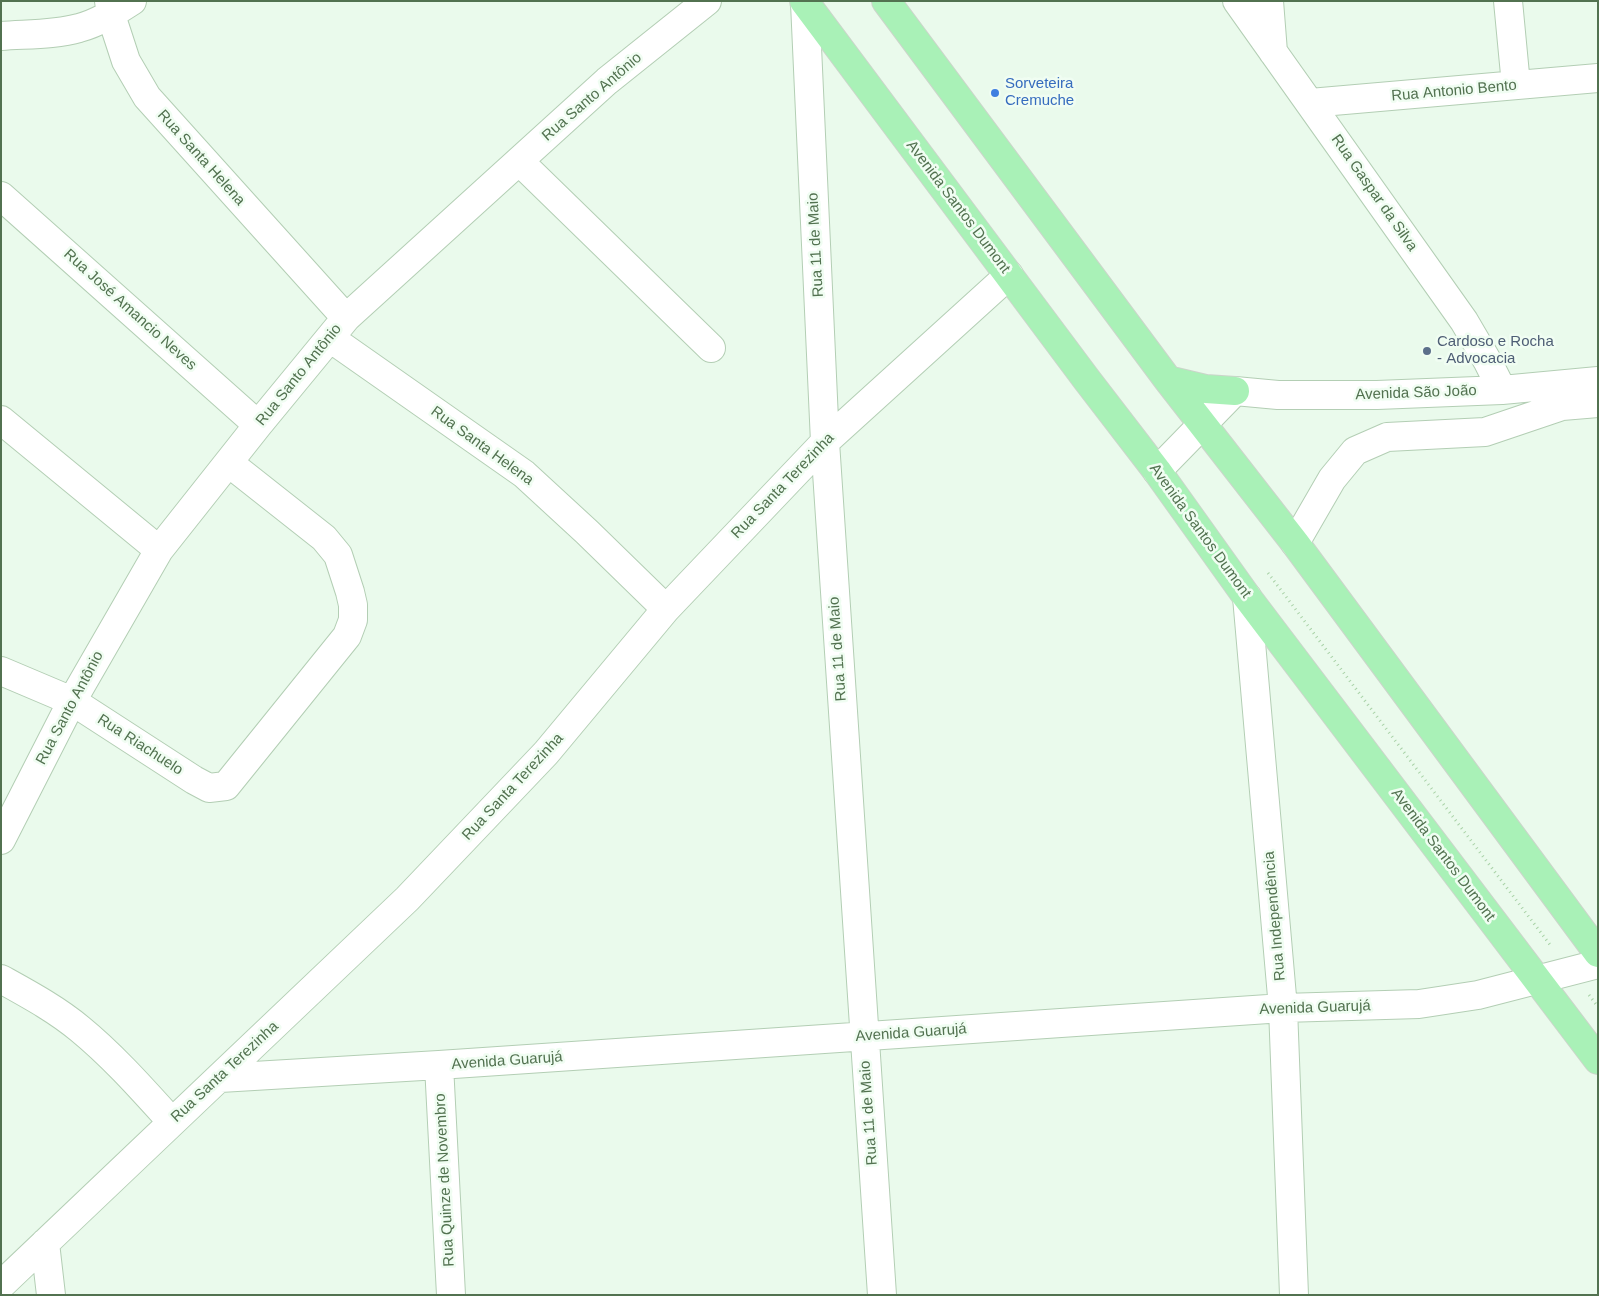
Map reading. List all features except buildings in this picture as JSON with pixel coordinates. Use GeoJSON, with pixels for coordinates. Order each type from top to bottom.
{"type":"FeatureCollection","features":[{"type":"Feature","properties":{"kind":"main road"},"geometry":{"type":"LineString","coordinates":[[886,1],[1168,380],[1295,544],[1598,953]]}},
{"type":"Feature","properties":{"kind":"main road","name":"Avenida Santos Dumont"},"geometry":{"type":"LineString","coordinates":[[804,2],[1157,471],[1247,597],[1598,1060]]}},
{"type":"Feature","properties":{"kind":"main road"},"geometry":{"type":"LineString","coordinates":[[1168,380],[1206,390],[1235,391]]}},
{"type":"Feature","properties":{"kind":"street","name":"Rua Santo Antônio"},"geometry":{"type":"LineString","coordinates":[[1,840],[72,701],[159,550],[338,328],[607,80],[707,1]]}},
{"type":"Feature","properties":{"kind":"street","name":"Rua Gaspar da Silva"},"geometry":{"type":"LineString","coordinates":[[1237,1],[1464,321],[1502,390]]}},
{"type":"Feature","properties":{"kind":"street"},"geometry":{"type":"LineString","coordinates":[[1269,1],[1273,52]]}},
{"type":"Feature","properties":{"kind":"street"},"geometry":{"type":"LineString","coordinates":[[1508,1],[1516,85]]}},
{"type":"Feature","properties":{"kind":"street","name":"Rua 11 de Maio"},"geometry":{"type":"LineString","coordinates":[[804,2],[825,442],[882,1295]]}},
{"type":"Feature","properties":{"kind":"street"},"geometry":{"type":"LineString","coordinates":[[1,36],[68,31],[80,28],[117,6]]}},
{"type":"Feature","properties":{"kind":"street","name":"Rua Santa Helena"},"geometry":{"type":"LineString","coordinates":[[117,6],[126,62],[147,97],[338,328],[524,474],[666,609]]}},
{"type":"Feature","properties":{"kind":"street","name":"Rua Antonio Bento"},"geometry":{"type":"LineString","coordinates":[[1310,103],[1598,78]]}},
{"type":"Feature","properties":{"kind":"street"},"geometry":{"type":"LineString","coordinates":[[519,162],[711,348]]}},
{"type":"Feature","properties":{"kind":"street","name":"Rua José Amancio Neves"},"geometry":{"type":"LineString","coordinates":[[1,196],[258,425]]}},
{"type":"Feature","properties":{"kind":"street","name":"Rua Santa Terezinha"},"geometry":{"type":"LineString","coordinates":[[1,1286],[407,899],[546,753],[666,609],[825,442],[1009,276]]}},
{"type":"Feature","properties":{"kind":"street","name":"Avenida São João"},"geometry":{"type":"LineString","coordinates":[[1235,391],[1278,395],[1377,395],[1502,390],[1598,381]]}},
{"type":"Feature","properties":{"kind":"street"},"geometry":{"type":"LineString","coordinates":[[1157,471],[1203,426],[1235,391]]}},
{"type":"Feature","properties":{"kind":"street"},"geometry":{"type":"LineString","coordinates":[[1295,544],[1332,479],[1355,451],[1387,437],[1485,432],[1562,406],[1598,403]]}},
{"type":"Feature","properties":{"kind":"street"},"geometry":{"type":"LineString","coordinates":[[1,420],[159,550]]}},
{"type":"Feature","properties":{"kind":"street","name":"Rua Riachuelo"},"geometry":{"type":"LineString","coordinates":[[1,671],[72,701],[208,788],[226,786],[347,636],[353,620],[350,592],[338,555],[324,538],[229,464]]}},
{"type":"Feature","properties":{"kind":"street","name":"Rua Independência"},"geometry":{"type":"LineString","coordinates":[[1247,597],[1283,1008],[1294,1295]]}},
{"type":"Feature","properties":{"kind":"street","name":"Avenida Guarujá"},"geometry":{"type":"LineString","coordinates":[[220,1078],[439,1066],[1283,1008],[1418,1004],[1478,995],[1598,964]]}},
{"type":"Feature","properties":{"kind":"street"},"geometry":{"type":"LineString","coordinates":[[1,979],[28,993],[79,1028],[125,1071],[172,1122]]}},
{"type":"Feature","properties":{"kind":"street","name":"Rua Quinze de Novembro"},"geometry":{"type":"LineString","coordinates":[[439,1066],[452,1295]]}},
{"type":"Feature","properties":{"kind":"street"},"geometry":{"type":"LineString","coordinates":[[45,1243],[51,1295]]}},
{"type":"Feature","properties":{"kind":"place","name":"Sorveteira Cremuche"},"geometry":{"type":"Point","coordinates":[995,93]}},
{"type":"Feature","properties":{"kind":"place","name":"Cardoso e Rocha - Advocacia"},"geometry":{"type":"Point","coordinates":[1427,351]}}]}
